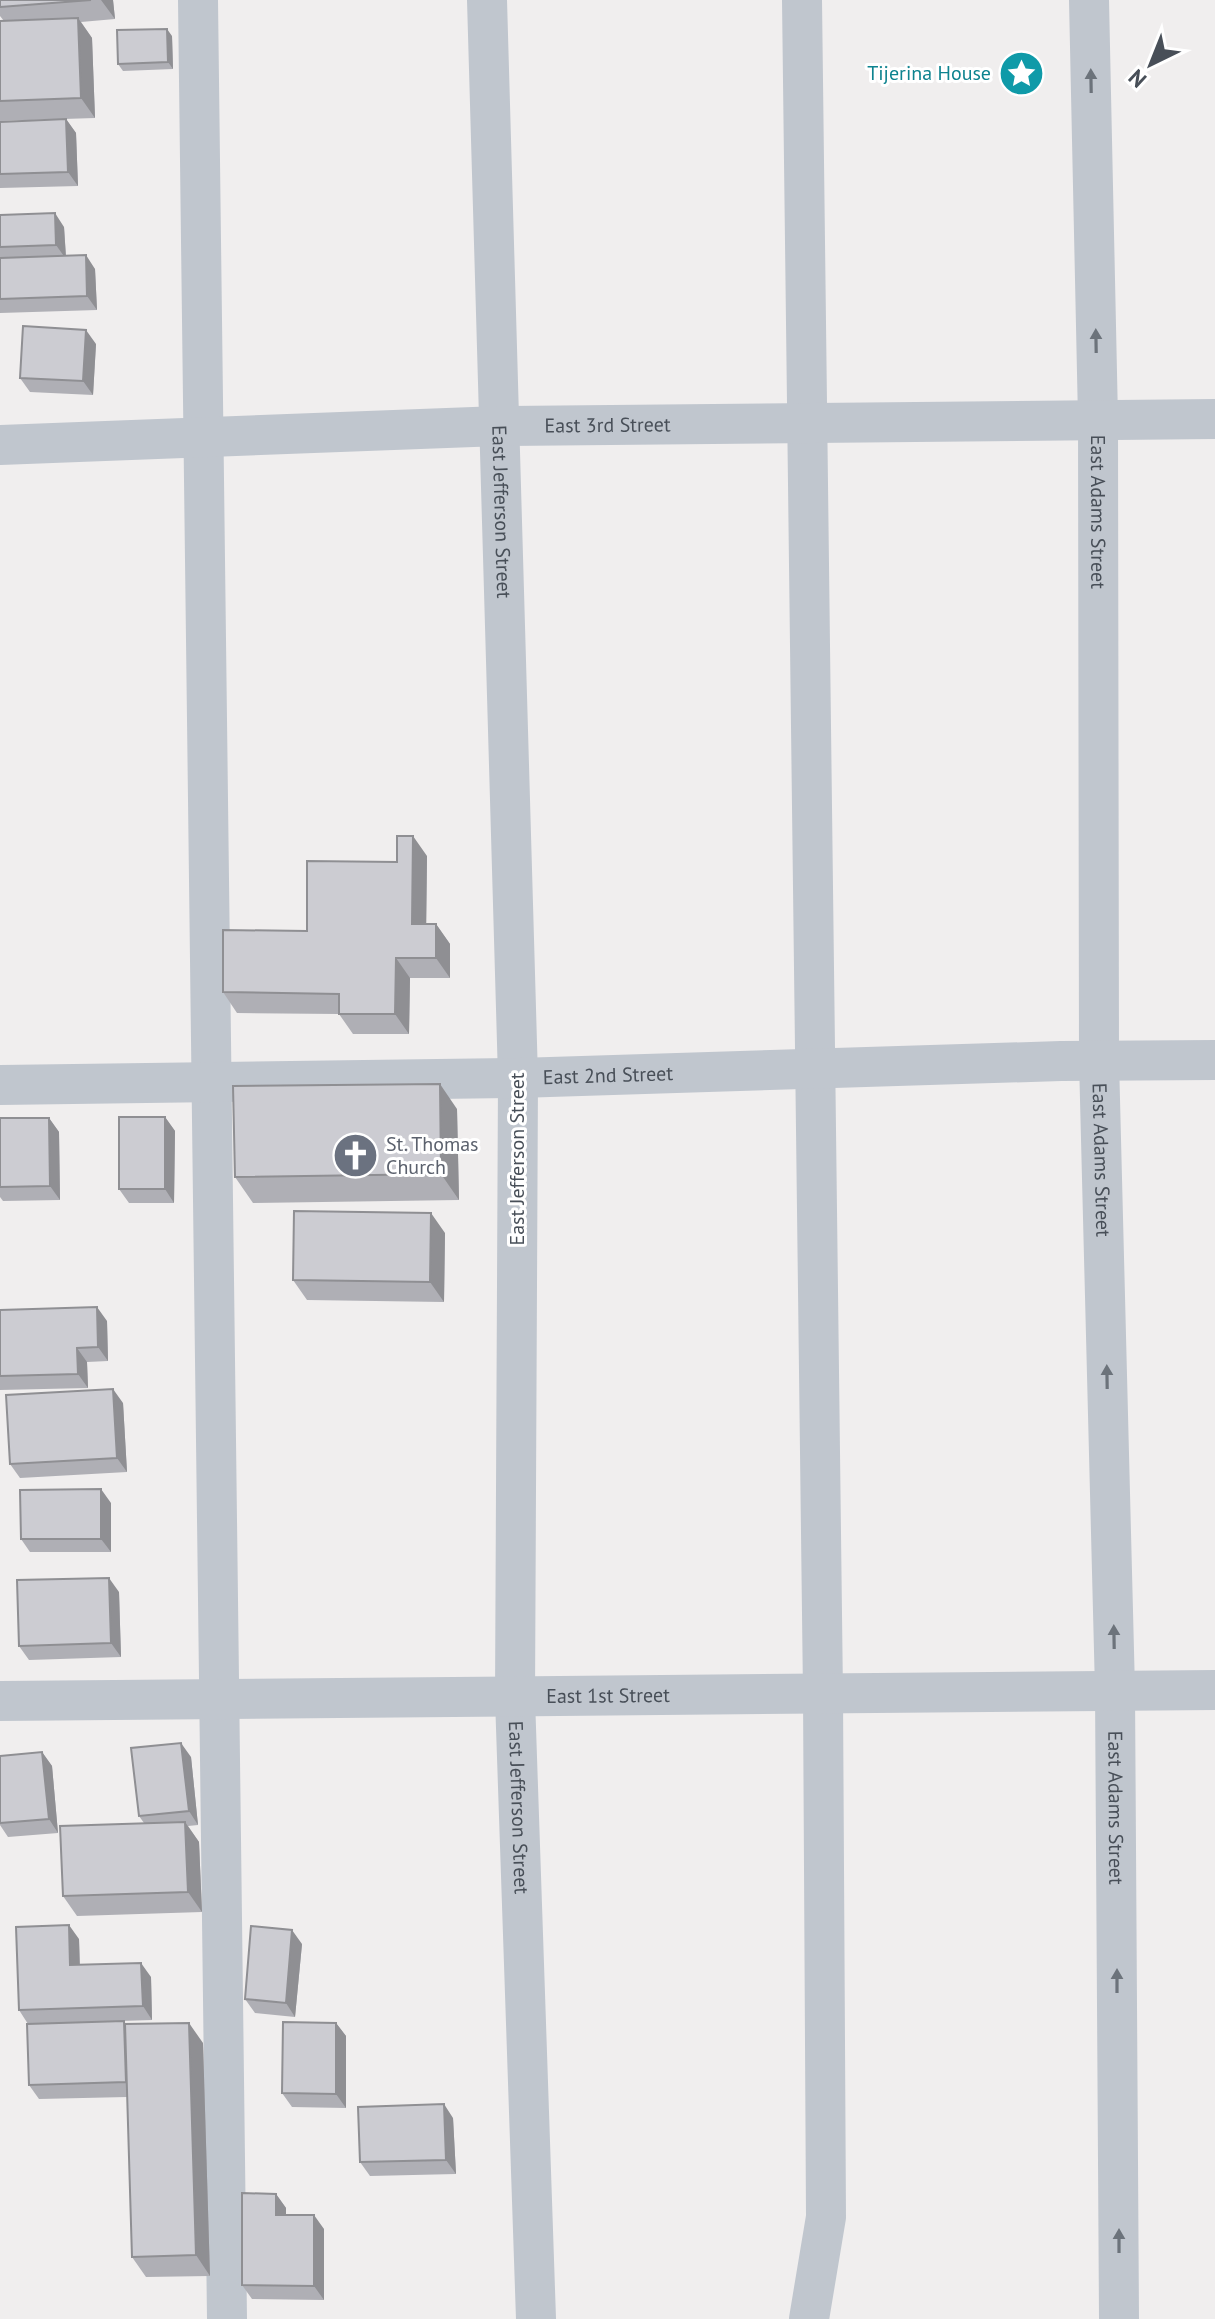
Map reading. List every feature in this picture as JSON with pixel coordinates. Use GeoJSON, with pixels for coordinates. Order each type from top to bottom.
{"type":"FeatureCollection","features":[{"type":"Feature","properties":{"kind":"street"},"geometry":{"type":"LineString","coordinates":[[198,0],[227,2319]]}},
{"type":"Feature","properties":{"kind":"street","name":"East Jefferson Street"},"geometry":{"type":"LineString","coordinates":[[487,0],[518,1078],[515,1698],[536,2319]]}},
{"type":"Feature","properties":{"kind":"street"},"geometry":{"type":"LineString","coordinates":[[802,0],[823,1694],[826,2217],[809,2319]]}},
{"type":"Feature","properties":{"kind":"street","name":"East Adams Street"},"geometry":{"type":"LineString","coordinates":[[1089,0],[1098,419],[1099,1060],[1115,1690],[1119,2319]]}},
{"type":"Feature","properties":{"kind":"street","name":"East 3rd Street"},"geometry":{"type":"LineString","coordinates":[[0,445],[500,426],[1215,419]]}},
{"type":"Feature","properties":{"kind":"street","name":"East 2nd Street"},"geometry":{"type":"LineString","coordinates":[[0,1085],[518,1078],[1099,1060],[1215,1060]]}},
{"type":"Feature","properties":{"kind":"street","name":"East 1st Street"},"geometry":{"type":"LineString","coordinates":[[0,1701],[1215,1690]]}},
{"type":"Feature","properties":{"kind":"building"},"geometry":{"type":"Polygon","coordinates":[[[0,0],[91,0],[0,7],[0,0]]]}},
{"type":"Feature","properties":{"kind":"building"},"geometry":{"type":"Polygon","coordinates":[[[78,18],[81,98],[0,101],[0,21],[78,18]]]}},
{"type":"Feature","properties":{"kind":"building"},"geometry":{"type":"Polygon","coordinates":[[[167,29],[168,62],[118,64],[117,30],[167,29]]]}},
{"type":"Feature","properties":{"kind":"building"},"geometry":{"type":"Polygon","coordinates":[[[66,119],[68,172],[0,174],[0,122],[66,119]]]}},
{"type":"Feature","properties":{"kind":"building"},"geometry":{"type":"Polygon","coordinates":[[[55,213],[56,245],[0,247],[0,215],[55,213]]]}},
{"type":"Feature","properties":{"kind":"building"},"geometry":{"type":"Polygon","coordinates":[[[86,255],[87,296],[0,299],[0,258],[86,255]]]}},
{"type":"Feature","properties":{"kind":"building"},"geometry":{"type":"Polygon","coordinates":[[[23,326],[86,330],[83,381],[20,378],[23,326]]]}},
{"type":"Feature","properties":{"kind":"building"},"geometry":{"type":"Polygon","coordinates":[[[397,836],[413,836],[412,924],[436,924],[436,958],[396,958],[395,1014],[339,1014],[339,994],[223,992],[223,930],[307,931],[307,861],[397,862],[397,836]]]}},
{"type":"Feature","properties":{"kind":"building","name":"St. Thomas Church"},"geometry":{"type":"Polygon","coordinates":[[[440,1084],[441,1174],[235,1177],[233,1086],[440,1084]]]}},
{"type":"Feature","properties":{"kind":"building"},"geometry":{"type":"Polygon","coordinates":[[[119,1117],[165,1117],[165,1189],[119,1189],[119,1117]]]}},
{"type":"Feature","properties":{"kind":"building"},"geometry":{"type":"Polygon","coordinates":[[[0,1118],[49,1118],[50,1186],[0,1187],[0,1118]]]}},
{"type":"Feature","properties":{"kind":"building"},"geometry":{"type":"Polygon","coordinates":[[[294,1211],[431,1213],[430,1282],[293,1280],[294,1211]]]}},
{"type":"Feature","properties":{"kind":"building"},"geometry":{"type":"Polygon","coordinates":[[[97,1307],[98,1347],[77,1348],[78,1374],[0,1376],[0,1310],[97,1307]]]}},
{"type":"Feature","properties":{"kind":"building"},"geometry":{"type":"Polygon","coordinates":[[[113,1389],[117,1458],[10,1464],[6,1395],[113,1389]]]}},
{"type":"Feature","properties":{"kind":"building"},"geometry":{"type":"Polygon","coordinates":[[[101,1489],[101,1539],[21,1539],[20,1490],[101,1489]]]}},
{"type":"Feature","properties":{"kind":"building"},"geometry":{"type":"Polygon","coordinates":[[[109,1578],[111,1643],[19,1646],[17,1580],[109,1578]]]}},
{"type":"Feature","properties":{"kind":"building"},"geometry":{"type":"Polygon","coordinates":[[[181,1743],[189,1811],[139,1816],[131,1748],[181,1743]]]}},
{"type":"Feature","properties":{"kind":"building"},"geometry":{"type":"Polygon","coordinates":[[[42,1752],[49,1819],[0,1823],[0,1756],[42,1752]]]}},
{"type":"Feature","properties":{"kind":"building"},"geometry":{"type":"Polygon","coordinates":[[[185,1822],[188,1892],[63,1896],[60,1826],[185,1822]]]}},
{"type":"Feature","properties":{"kind":"building"},"geometry":{"type":"Polygon","coordinates":[[[69,1925],[70,1965],[141,1963],[143,2006],[19,2010],[16,1927],[69,1925]]]}},
{"type":"Feature","properties":{"kind":"building"},"geometry":{"type":"Polygon","coordinates":[[[251,1926],[292,1930],[286,2003],[245,1999],[251,1926]]]}},
{"type":"Feature","properties":{"kind":"building"},"geometry":{"type":"Polygon","coordinates":[[[124,2021],[126,2082],[29,2085],[27,2024],[124,2021]]]}},
{"type":"Feature","properties":{"kind":"building"},"geometry":{"type":"Polygon","coordinates":[[[283,2022],[336,2023],[336,2094],[282,2093],[283,2022]]]}},
{"type":"Feature","properties":{"kind":"building"},"geometry":{"type":"Polygon","coordinates":[[[189,2023],[196,2255],[132,2257],[125,2024],[189,2023]]]}},
{"type":"Feature","properties":{"kind":"building"},"geometry":{"type":"Polygon","coordinates":[[[444,2104],[446,2160],[360,2162],[358,2107],[444,2104]]]}},
{"type":"Feature","properties":{"kind":"building"},"geometry":{"type":"Polygon","coordinates":[[[242,2193],[276,2194],[276,2215],[314,2215],[314,2286],[242,2285],[242,2193]]]}},
{"type":"Feature","properties":{"kind":"place","name":"Tijerina House"},"geometry":{"type":"Point","coordinates":[1022,73]}},
{"type":"Feature","properties":{"kind":"place","name":"St. Thomas Church"},"geometry":{"type":"Point","coordinates":[355,1156]}}]}
